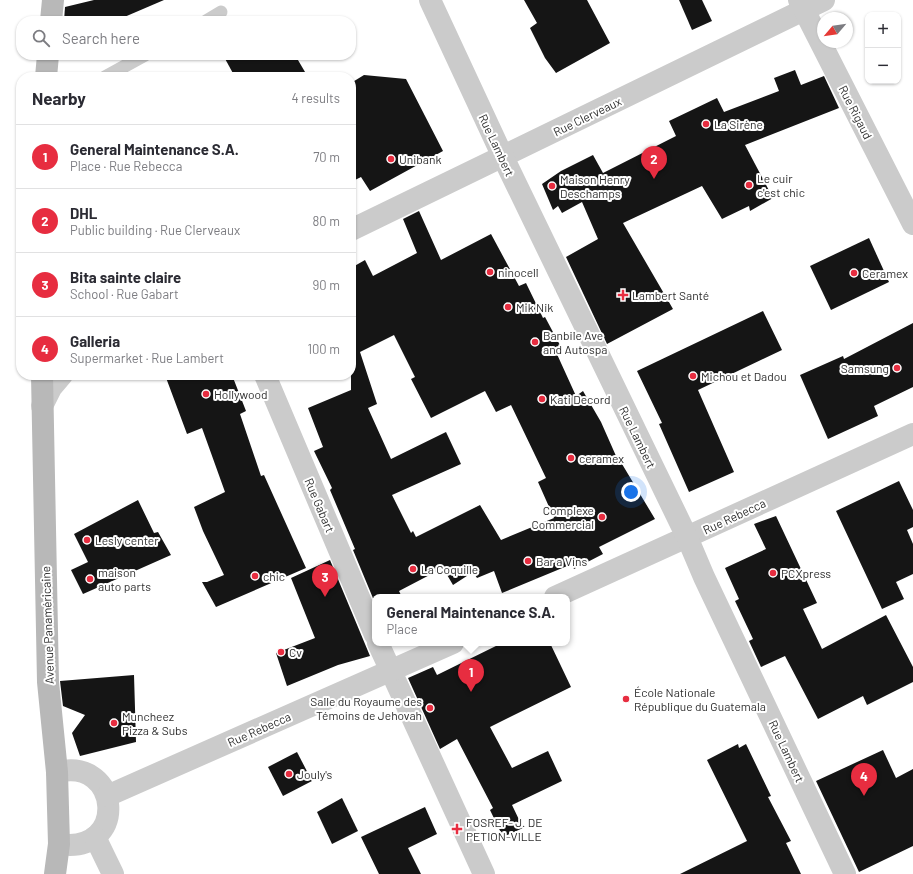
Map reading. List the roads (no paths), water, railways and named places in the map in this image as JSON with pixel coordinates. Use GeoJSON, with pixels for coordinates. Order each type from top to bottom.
{"type":"FeatureCollection","features":[{"type":"Feature","properties":{"kind":"main road"},"geometry":{"type":"LineString","coordinates":[[51,16],[53,0]]}},
{"type":"Feature","properties":{"kind":"main road"},"geometry":{"type":"LineString","coordinates":[[46,72],[48,60]]}},
{"type":"Feature","properties":{"kind":"main road","name":"Avenue Panaméricaine"},"geometry":{"type":"LineString","coordinates":[[42,380],[48,682],[57,772],[59,844],[55,874]]}},
{"type":"Feature","properties":{"kind":"street","name":"Rue Lambert"},"geometry":{"type":"LineString","coordinates":[[430,0],[503,157],[687,537],[704,577],[845,874]]}},
{"type":"Feature","properties":{"kind":"street","name":"Rue Clerveaux"},"geometry":{"type":"LineString","coordinates":[[356,228],[503,157],[801,5],[824,0]]}},
{"type":"Feature","properties":{"kind":"street","name":"Rue Rigaud"},"geometry":{"type":"LineString","coordinates":[[801,5],[913,224]]}},
{"type":"Feature","properties":{"kind":"street"},"geometry":{"type":"LineString","coordinates":[[42,406],[51,388],[58,380]]}},
{"type":"Feature","properties":{"kind":"street","name":"Rue Gabart"},"geometry":{"type":"LineString","coordinates":[[267,380],[372,628]]}},
{"type":"Feature","properties":{"kind":"street","name":"Rue Rebecca"},"geometry":{"type":"LineString","coordinates":[[562,594],[913,434]]}},
{"type":"Feature","properties":{"kind":"street"},"geometry":{"type":"LineString","coordinates":[[379,646],[484,874]]}},
{"type":"Feature","properties":{"kind":"street","name":"Rue Rebecca"},"geometry":{"type":"LineString","coordinates":[[107,796],[447,646]]}},
{"type":"Feature","properties":{"kind":"street"},"geometry":{"type":"LineString","coordinates":[[57,772],[75,770],[91,775],[104,788],[109,807],[108,818],[103,829],[95,837],[84,844],[72,846],[59,844]]}},
{"type":"Feature","properties":{"kind":"street"},"geometry":{"type":"LineString","coordinates":[[95,837],[113,874]]}},
{"type":"Feature","properties":{"kind":"lane"},"geometry":{"type":"LineString","coordinates":[[214,16],[221,12]]}},
{"type":"Feature","properties":{"kind":"lane"},"geometry":{"type":"LineString","coordinates":[[114,72],[136,60]]}},
{"type":"Feature","properties":{"kind":"place","name":"La Sirène"},"geometry":{"type":"Point","coordinates":[706,124]}},
{"type":"Feature","properties":{"kind":"place","name":"Unibank"},"geometry":{"type":"Point","coordinates":[391,159]}},
{"type":"Feature","properties":{"kind":"place","name":"DHL"},"geometry":{"type":"Point","coordinates":[654,179]}},
{"type":"Feature","properties":{"kind":"place","name":"Le cuir c'est chic"},"geometry":{"type":"Point","coordinates":[749,185]}},
{"type":"Feature","properties":{"kind":"place","name":"Maison Henry Deschamps"},"geometry":{"type":"Point","coordinates":[552,186]}},
{"type":"Feature","properties":{"kind":"place","name":"ninocell"},"geometry":{"type":"Point","coordinates":[490,272]}},
{"type":"Feature","properties":{"kind":"place","name":"Ceramex"},"geometry":{"type":"Point","coordinates":[854,273]}},
{"type":"Feature","properties":{"kind":"place","name":"Lambert Santé"},"geometry":{"type":"Point","coordinates":[623,295]}},
{"type":"Feature","properties":{"kind":"place","name":"Mik Nik"},"geometry":{"type":"Point","coordinates":[508,307]}},
{"type":"Feature","properties":{"kind":"place","name":"Banbile Ave and Autospa"},"geometry":{"type":"Point","coordinates":[535,342]}},
{"type":"Feature","properties":{"kind":"place","name":"Samsung"},"geometry":{"type":"Point","coordinates":[897,368]}},
{"type":"Feature","properties":{"kind":"place","name":"Michou et Dadou"},"geometry":{"type":"Point","coordinates":[693,376]}},
{"type":"Feature","properties":{"kind":"place","name":"Hollywood"},"geometry":{"type":"Point","coordinates":[206,394]}},
{"type":"Feature","properties":{"kind":"place","name":"Kati Decord"},"geometry":{"type":"Point","coordinates":[542,399]}},
{"type":"Feature","properties":{"kind":"place","name":"ceramex"},"geometry":{"type":"Point","coordinates":[571,458]}},
{"type":"Feature","properties":{"kind":"place","name":"Complexe Commercial"},"geometry":{"type":"Point","coordinates":[602,517]}},
{"type":"Feature","properties":{"kind":"place","name":"Lesly center"},"geometry":{"type":"Point","coordinates":[87,540]}},
{"type":"Feature","properties":{"kind":"place","name":"Bar a Vins"},"geometry":{"type":"Point","coordinates":[528,561]}},
{"type":"Feature","properties":{"kind":"place","name":"La Coquille"},"geometry":{"type":"Point","coordinates":[413,569]}},
{"type":"Feature","properties":{"kind":"place","name":"PCXpress"},"geometry":{"type":"Point","coordinates":[773,573]}},
{"type":"Feature","properties":{"kind":"place","name":"chic"},"geometry":{"type":"Point","coordinates":[255,576]}},
{"type":"Feature","properties":{"kind":"place","name":"maison auto parts"},"geometry":{"type":"Point","coordinates":[90,579]}},
{"type":"Feature","properties":{"kind":"place","name":"Bita sainte claire"},"geometry":{"type":"Point","coordinates":[325,597]}},
{"type":"Feature","properties":{"kind":"place","name":"Cv"},"geometry":{"type":"Point","coordinates":[281,652]}},
{"type":"Feature","properties":{"kind":"place","name":"General Maintenance S.A."},"geometry":{"type":"Point","coordinates":[471,692]}},
{"type":"Feature","properties":{"kind":"place","name":"École Nationale République du Guatemala"},"geometry":{"type":"Point","coordinates":[626,699]}},
{"type":"Feature","properties":{"kind":"place","name":"Salle du Royaume des Témoins de Jehovah"},"geometry":{"type":"Point","coordinates":[430,708]}},
{"type":"Feature","properties":{"kind":"place","name":"Muncheez Pizza & Subs"},"geometry":{"type":"Point","coordinates":[114,723]}},
{"type":"Feature","properties":{"kind":"place","name":"Jouly's"},"geometry":{"type":"Point","coordinates":[289,774]}},
{"type":"Feature","properties":{"kind":"place","name":"Galleria"},"geometry":{"type":"Point","coordinates":[864,796]}},
{"type":"Feature","properties":{"kind":"place","name":"FOSREF- J. DE PETION-VILLE"},"geometry":{"type":"Point","coordinates":[457,829]}}]}
